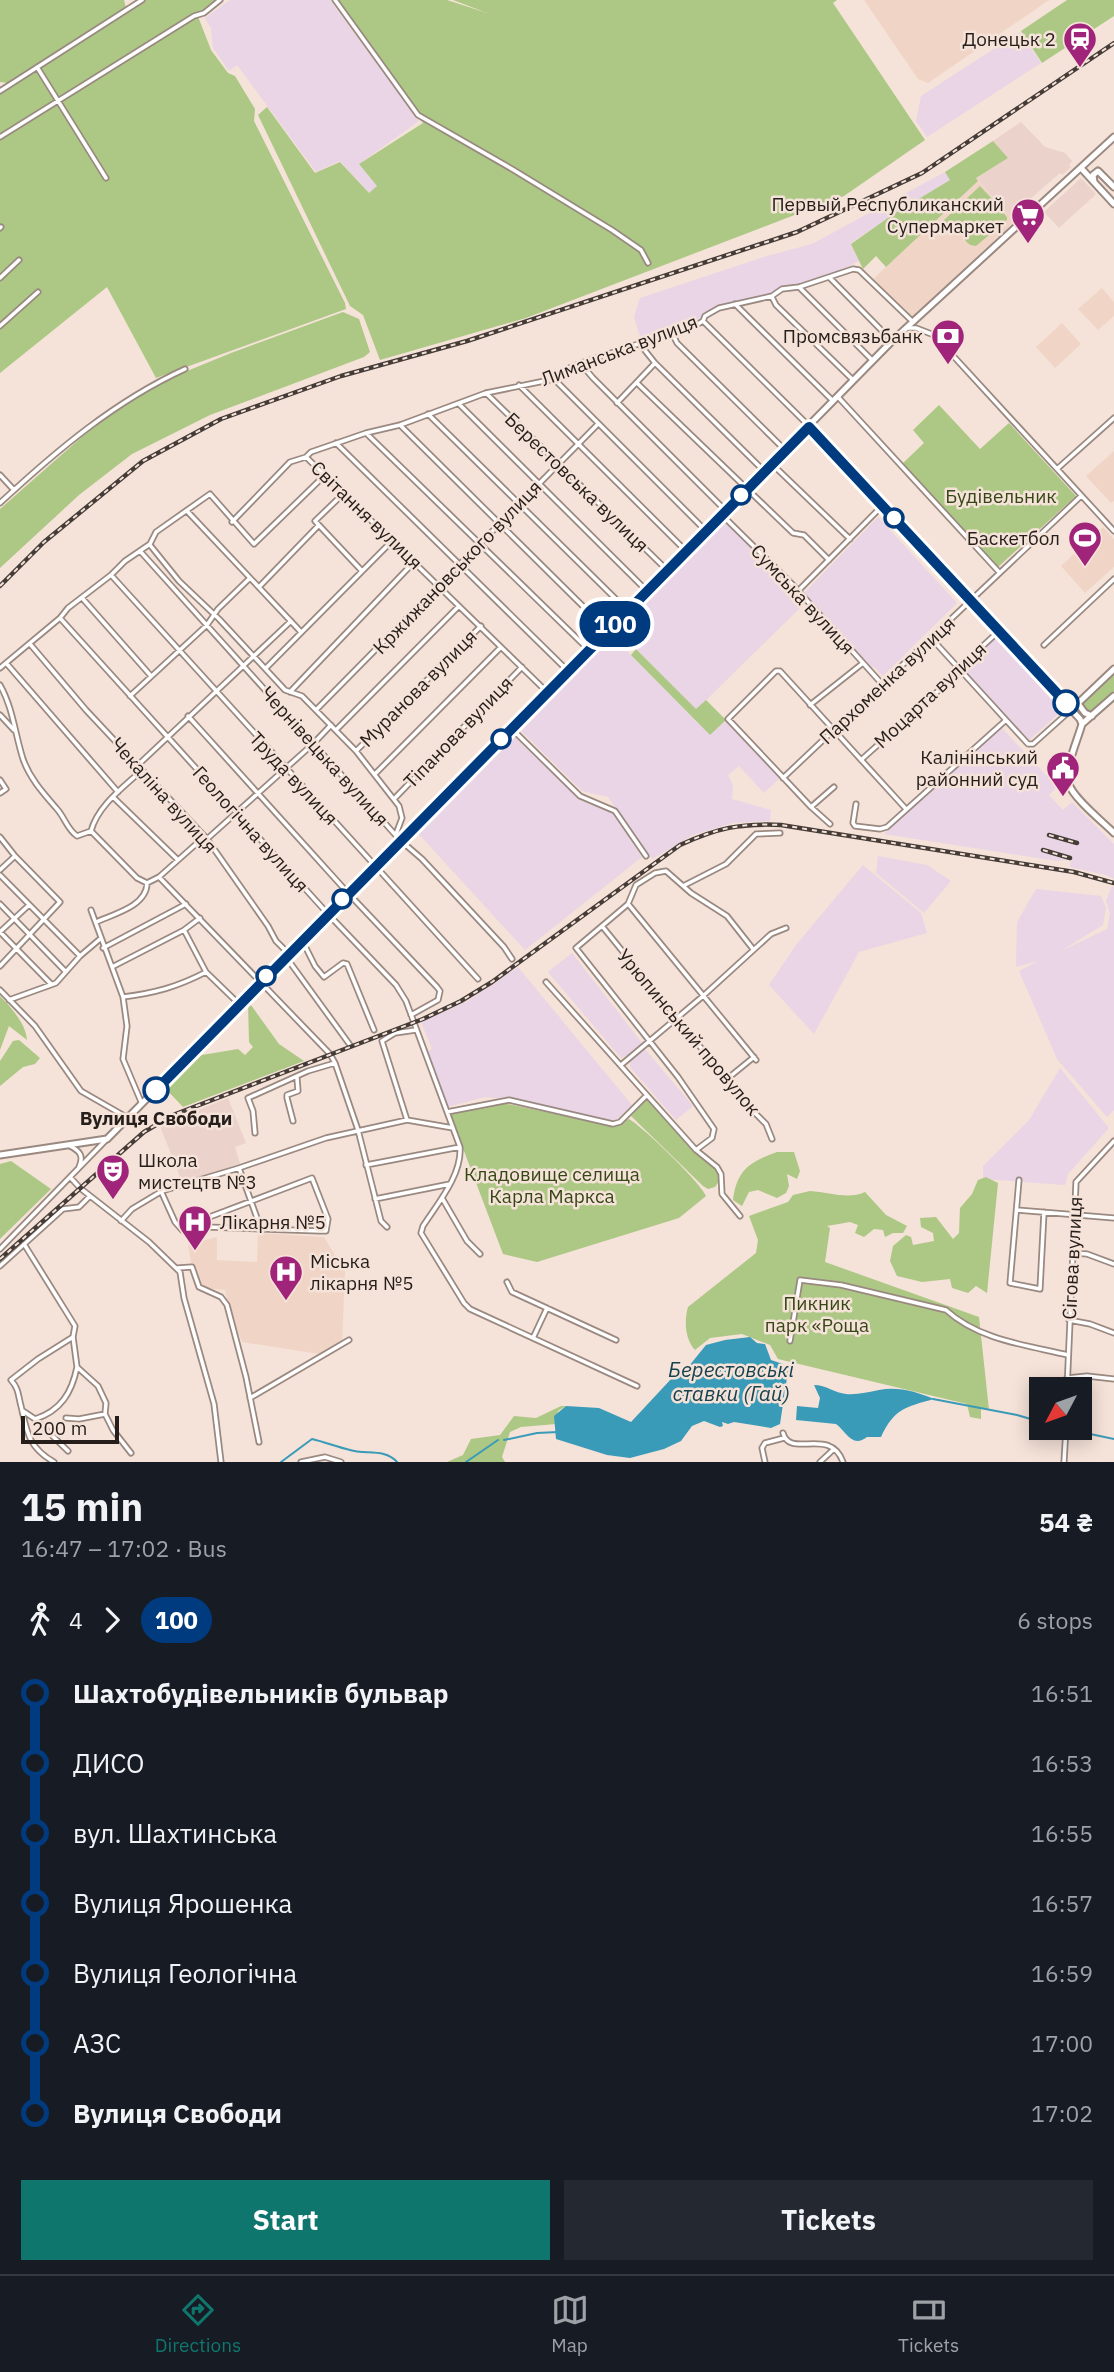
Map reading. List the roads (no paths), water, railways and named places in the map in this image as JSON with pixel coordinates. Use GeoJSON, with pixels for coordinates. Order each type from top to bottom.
{"type":"FeatureCollection","features":[{"type":"Feature","properties":{"kind":"main road"},"geometry":{"type":"LineString","coordinates":[[0,1155],[107,1139],[376,866],[398,837],[411,830],[892,341],[1114,137]]}},
{"type":"Feature","properties":{"kind":"main road"},"geometry":{"type":"LineString","coordinates":[[1091,159],[1114,186]]}},
{"type":"Feature","properties":{"kind":"main road"},"geometry":{"type":"LineString","coordinates":[[1081,168],[1114,204]]}},
{"type":"Feature","properties":{"kind":"main road"},"geometry":{"type":"LineString","coordinates":[[1094,182],[1093,175],[1098,171],[1114,186]]}},
{"type":"Feature","properties":{"kind":"main road"},"geometry":{"type":"LineString","coordinates":[[809,427],[1072,709],[1082,724]]}},
{"type":"Feature","properties":{"kind":"main road"},"geometry":{"type":"LineString","coordinates":[[1072,709],[1114,669]]}},
{"type":"Feature","properties":{"kind":"main road"},"geometry":{"type":"LineString","coordinates":[[1114,696],[1082,724],[1070,764],[1069,782],[1076,795],[1114,833]]}},
{"type":"Feature","properties":{"kind":"main road"},"geometry":{"type":"LineString","coordinates":[[1079,702],[1085,713],[1092,716]]}},
{"type":"Feature","properties":{"kind":"street"},"geometry":{"type":"LineString","coordinates":[[0,90],[142,0]]}},
{"type":"Feature","properties":{"kind":"street"},"geometry":{"type":"LineString","coordinates":[[0,137],[194,16],[204,13],[220,0]]}},
{"type":"Feature","properties":{"kind":"street"},"geometry":{"type":"LineString","coordinates":[[335,0],[418,115],[612,230],[641,250],[648,263]]}},
{"type":"Feature","properties":{"kind":"street"},"geometry":{"type":"LineString","coordinates":[[37,67],[106,178]]}},
{"type":"Feature","properties":{"kind":"street"},"geometry":{"type":"LineString","coordinates":[[0,278],[19,261]]}},
{"type":"Feature","properties":{"kind":"street","name":"Лиманська вулиця"},"geometry":{"type":"LineString","coordinates":[[232,522],[290,462],[312,452],[366,433],[400,425],[486,393],[554,379],[569,368],[584,362],[683,325],[698,324],[711,312],[772,296],[782,289],[799,287],[853,269],[859,270],[913,322]]}},
{"type":"Feature","properties":{"kind":"street"},"geometry":{"type":"LineString","coordinates":[[830,277],[892,341]]}},
{"type":"Feature","properties":{"kind":"street"},"geometry":{"type":"LineString","coordinates":[[799,287],[873,360]]}},
{"type":"Feature","properties":{"kind":"street"},"geometry":{"type":"LineString","coordinates":[[0,326],[38,292]]}},
{"type":"Feature","properties":{"kind":"street"},"geometry":{"type":"LineString","coordinates":[[772,296],[776,305],[853,380]]}},
{"type":"Feature","properties":{"kind":"street"},"geometry":{"type":"LineString","coordinates":[[735,304],[835,399],[999,572]]}},
{"type":"Feature","properties":{"kind":"street"},"geometry":{"type":"LineString","coordinates":[[703,321],[809,427]]}},
{"type":"Feature","properties":{"kind":"street"},"geometry":{"type":"LineString","coordinates":[[906,328],[916,328],[934,335],[1114,531]]}},
{"type":"Feature","properties":{"kind":"street"},"geometry":{"type":"LineString","coordinates":[[674,330],[677,343],[785,451]]}},
{"type":"Feature","properties":{"kind":"street"},"geometry":{"type":"LineString","coordinates":[[639,343],[655,363],[765,471]]}},
{"type":"Feature","properties":{"kind":"street","name":"Сумська вулиця"},"geometry":{"type":"LineString","coordinates":[[584,362],[587,371],[798,591],[882,684]]}},
{"type":"Feature","properties":{"kind":"street"},"geometry":{"type":"LineString","coordinates":[[618,403],[655,363]]}},
{"type":"Feature","properties":{"kind":"street"},"geometry":{"type":"LineString","coordinates":[[0,503],[66,445],[114,408],[185,369]]}},
{"type":"Feature","properties":{"kind":"street"},"geometry":{"type":"LineString","coordinates":[[554,379],[706,531]]}},
{"type":"Feature","properties":{"kind":"street"},"geometry":{"type":"LineString","coordinates":[[637,383],[793,533],[804,535],[829,560]]}},
{"type":"Feature","properties":{"kind":"street"},"geometry":{"type":"LineString","coordinates":[[519,385],[686,551]]}},
{"type":"Feature","properties":{"kind":"street","name":"Берестовська вулиця"},"geometry":{"type":"LineString","coordinates":[[486,393],[667,570]]}},
{"type":"Feature","properties":{"kind":"street"},"geometry":{"type":"LineString","coordinates":[[459,404],[647,591]]}},
{"type":"Feature","properties":{"kind":"street"},"geometry":{"type":"LineString","coordinates":[[428,414],[628,611]]}},
{"type":"Feature","properties":{"kind":"street"},"geometry":{"type":"LineString","coordinates":[[1057,469],[1114,418]]}},
{"type":"Feature","properties":{"kind":"street","name":"Кржижановського вулиця"},"geometry":{"type":"LineString","coordinates":[[316,710],[598,424]]}},
{"type":"Feature","properties":{"kind":"street"},"geometry":{"type":"LineString","coordinates":[[400,425],[608,631]]}},
{"type":"Feature","properties":{"kind":"street"},"geometry":{"type":"LineString","coordinates":[[366,433],[589,650]]}},
{"type":"Feature","properties":{"kind":"street"},"geometry":{"type":"LineString","coordinates":[[336,443],[568,671]]}},
{"type":"Feature","properties":{"kind":"street","name":"Світання вулиця"},"geometry":{"type":"LineString","coordinates":[[306,457],[547,692]]}},
{"type":"Feature","properties":{"kind":"street"},"geometry":{"type":"LineString","coordinates":[[772,464],[850,539]]}},
{"type":"Feature","properties":{"kind":"street"},"geometry":{"type":"LineString","coordinates":[[0,475],[14,489]]}},
{"type":"Feature","properties":{"kind":"street"},"geometry":{"type":"LineString","coordinates":[[0,668],[60,618],[68,608],[83,599],[125,561],[150,544],[156,532],[210,494],[251,543],[256,543],[325,475]]}},
{"type":"Feature","properties":{"kind":"street"},"geometry":{"type":"LineString","coordinates":[[344,493],[315,519],[318,526],[362,571]]}},
{"type":"Feature","properties":{"kind":"street","name":"Пархоменка вулиця"},"geometry":{"type":"LineString","coordinates":[[783,778],[1081,496]]}},
{"type":"Feature","properties":{"kind":"street"},"geometry":{"type":"LineString","coordinates":[[798,591],[882,506]]}},
{"type":"Feature","properties":{"kind":"street"},"geometry":{"type":"LineString","coordinates":[[187,511],[301,632]]}},
{"type":"Feature","properties":{"kind":"street"},"geometry":{"type":"LineString","coordinates":[[1110,526],[1114,522]]}},
{"type":"Feature","properties":{"kind":"street"},"geometry":{"type":"LineString","coordinates":[[259,587],[318,526]]}},
{"type":"Feature","properties":{"kind":"street"},"geometry":{"type":"LineString","coordinates":[[266,668],[392,541]]}},
{"type":"Feature","properties":{"kind":"street"},"geometry":{"type":"LineString","coordinates":[[150,544],[179,581],[290,692],[298,693],[356,751],[395,798],[402,812],[398,837]]}},
{"type":"Feature","properties":{"kind":"street","name":"Чернівецька вулиця"},"geometry":{"type":"LineString","coordinates":[[140,551],[398,837],[436,873],[504,947],[512,959]]}},
{"type":"Feature","properties":{"kind":"street"},"geometry":{"type":"LineString","coordinates":[[290,692],[415,562]]}},
{"type":"Feature","properties":{"kind":"street","name":"Труда вулиця"},"geometry":{"type":"LineString","coordinates":[[111,575],[478,979]]}},
{"type":"Feature","properties":{"kind":"street"},"geometry":{"type":"LineString","coordinates":[[130,696],[207,625],[250,578]]}},
{"type":"Feature","properties":{"kind":"street"},"geometry":{"type":"LineString","coordinates":[[1044,645],[1114,579]]}},
{"type":"Feature","properties":{"kind":"street"},"geometry":{"type":"LineString","coordinates":[[83,599],[152,676]]}},
{"type":"Feature","properties":{"kind":"street"},"geometry":{"type":"LineString","coordinates":[[336,730],[459,606]]}},
{"type":"Feature","properties":{"kind":"street","name":"Геологічна вулиця"},"geometry":{"type":"LineString","coordinates":[[60,618],[328,914],[396,985],[406,1001],[460,1147]]}},
{"type":"Feature","properties":{"kind":"street"},"geometry":{"type":"LineString","coordinates":[[138,765],[291,621]]}},
{"type":"Feature","properties":{"kind":"street","name":"Муранова вулиця"},"geometry":{"type":"LineString","coordinates":[[356,751],[481,626]]}},
{"type":"Feature","properties":{"kind":"street","name":"Моцарта вулиця"},"geometry":{"type":"LineString","coordinates":[[862,760],[957,674],[961,666],[999,631]]}},
{"type":"Feature","properties":{"kind":"street"},"geometry":{"type":"LineString","coordinates":[[932,639],[1031,745],[1072,709]]}},
{"type":"Feature","properties":{"kind":"street","name":"Чекаліна вулиця"},"geometry":{"type":"LineString","coordinates":[[30,644],[205,838],[350,1045]]}},
{"type":"Feature","properties":{"kind":"street"},"geometry":{"type":"LineString","coordinates":[[375,774],[501,647]]}},
{"type":"Feature","properties":{"kind":"street"},"geometry":{"type":"LineString","coordinates":[[810,705],[863,663]]}},
{"type":"Feature","properties":{"kind":"street"},"geometry":{"type":"LineString","coordinates":[[7,664],[119,792]]}},
{"type":"Feature","properties":{"kind":"street","name":"Тіпанова вулиця"},"geometry":{"type":"LineString","coordinates":[[395,798],[522,667]]}},
{"type":"Feature","properties":{"kind":"street"},"geometry":{"type":"LineString","coordinates":[[830,824],[727,719],[776,671],[780,671],[906,809]]}},
{"type":"Feature","properties":{"kind":"street"},"geometry":{"type":"LineString","coordinates":[[0,685],[11,707],[24,762],[46,799],[57,809],[73,833],[80,836],[91,831],[94,821],[113,797],[142,770]]}},
{"type":"Feature","properties":{"kind":"street"},"geometry":{"type":"LineString","coordinates":[[0,715],[15,731]]}},
{"type":"Feature","properties":{"kind":"street"},"geometry":{"type":"LineString","coordinates":[[188,716],[440,992],[438,1000],[411,1016]]}},
{"type":"Feature","properties":{"kind":"street"},"geometry":{"type":"LineString","coordinates":[[856,804],[854,825],[880,829],[887,827],[1006,720]]}},
{"type":"Feature","properties":{"kind":"street"},"geometry":{"type":"LineString","coordinates":[[147,883],[159,877],[236,813],[331,725]]}},
{"type":"Feature","properties":{"kind":"street"},"geometry":{"type":"LineString","coordinates":[[511,728],[580,796],[615,811],[646,856]]}},
{"type":"Feature","properties":{"kind":"street"},"geometry":{"type":"LineString","coordinates":[[0,779],[6,789],[0,793]]}},
{"type":"Feature","properties":{"kind":"street"},"geometry":{"type":"LineString","coordinates":[[811,807],[834,787]]}},
{"type":"Feature","properties":{"kind":"street"},"geometry":{"type":"LineString","coordinates":[[113,797],[178,860]]}},
{"type":"Feature","properties":{"kind":"street"},"geometry":{"type":"LineString","coordinates":[[91,831],[137,878],[147,883]]}},
{"type":"Feature","properties":{"kind":"street"},"geometry":{"type":"LineString","coordinates":[[683,886],[726,864],[756,834],[780,833]]}},
{"type":"Feature","properties":{"kind":"street"},"geometry":{"type":"LineString","coordinates":[[0,837],[60,902],[0,966]]}},
{"type":"Feature","properties":{"kind":"street"},"geometry":{"type":"LineString","coordinates":[[15,856],[0,873],[80,956]]}},
{"type":"Feature","properties":{"kind":"street"},"geometry":{"type":"LineString","coordinates":[[696,1150],[712,1138],[715,1129],[694,1098],[576,948],[628,904],[636,885],[654,873],[666,871],[727,916],[753,949]]}},
{"type":"Feature","properties":{"kind":"street"},"geometry":{"type":"LineString","coordinates":[[159,877],[335,1063],[358,1130],[374,1199],[381,1221],[387,1227]]}},
{"type":"Feature","properties":{"kind":"street"},"geometry":{"type":"LineString","coordinates":[[96,922],[139,901],[146,894],[147,883]]}},
{"type":"Feature","properties":{"kind":"street"},"geometry":{"type":"LineString","coordinates":[[0,904],[65,971]]}},
{"type":"Feature","properties":{"kind":"street"},"geometry":{"type":"LineString","coordinates":[[103,948],[186,904]]}},
{"type":"Feature","properties":{"kind":"street"},"geometry":{"type":"LineString","coordinates":[[628,904],[755,1059],[727,1079]]}},
{"type":"Feature","properties":{"kind":"street"},"geometry":{"type":"LineString","coordinates":[[29,905],[0,932],[51,985]]}},
{"type":"Feature","properties":{"kind":"street"},"geometry":{"type":"LineString","coordinates":[[91,911],[123,997],[127,1026],[123,1059],[142,1104]]}},
{"type":"Feature","properties":{"kind":"street"},"geometry":{"type":"LineString","coordinates":[[112,967],[184,930],[200,918]]}},
{"type":"Feature","properties":{"kind":"street","name":"Урюпинський провулок"},"geometry":{"type":"LineString","coordinates":[[602,926],[766,1124],[772,1139]]}},
{"type":"Feature","properties":{"kind":"street"},"geometry":{"type":"LineString","coordinates":[[621,1065],[771,934],[786,928]]}},
{"type":"Feature","properties":{"kind":"street"},"geometry":{"type":"LineString","coordinates":[[184,930],[206,972],[239,1004]]}},
{"type":"Feature","properties":{"kind":"street"},"geometry":{"type":"LineString","coordinates":[[9,1000],[51,985],[100,939]]}},
{"type":"Feature","properties":{"kind":"street"},"geometry":{"type":"LineString","coordinates":[[302,940],[324,978],[343,963],[347,964],[374,1030]]}},
{"type":"Feature","properties":{"kind":"street"},"geometry":{"type":"LineString","coordinates":[[123,997],[180,986],[206,972]]}},
{"type":"Feature","properties":{"kind":"street"},"geometry":{"type":"LineString","coordinates":[[546,982],[696,1150],[717,1167],[721,1174],[722,1194],[740,1216]]}},
{"type":"Feature","properties":{"kind":"street"},"geometry":{"type":"LineString","coordinates":[[0,990],[35,1026],[81,1091],[128,1118]]}},
{"type":"Feature","properties":{"kind":"street"},"geometry":{"type":"LineString","coordinates":[[407,1120],[382,1041],[395,1033],[416,1030]]}},
{"type":"Feature","properties":{"kind":"street"},"geometry":{"type":"LineString","coordinates":[[255,1133],[253,1111],[248,1098],[308,1071],[335,1063]]}},
{"type":"Feature","properties":{"kind":"street"},"geometry":{"type":"LineString","coordinates":[[293,1121],[287,1095],[298,1091],[297,1077]]}},
{"type":"Feature","properties":{"kind":"street"},"geometry":{"type":"LineString","coordinates":[[447,1112],[509,1101],[613,1124],[620,1122],[647,1096]]}},
{"type":"Feature","properties":{"kind":"street"},"geometry":{"type":"LineString","coordinates":[[121,1221],[132,1209],[160,1191],[239,1168],[326,1138],[407,1120],[453,1128]]}},
{"type":"Feature","properties":{"kind":"street"},"geometry":{"type":"LineString","coordinates":[[0,1249],[107,1139]]}},
{"type":"Feature","properties":{"kind":"street","name":"Сігова вулиця"},"geometry":{"type":"LineString","coordinates":[[1067,1377],[1076,1182],[1114,1141]]}},
{"type":"Feature","properties":{"kind":"street"},"geometry":{"type":"LineString","coordinates":[[70,1145],[77,1149],[82,1157],[78,1169]]}},
{"type":"Feature","properties":{"kind":"street"},"geometry":{"type":"LineString","coordinates":[[366,1165],[460,1147],[461,1159],[450,1184],[421,1233],[464,1303],[470,1309],[638,1386]]}},
{"type":"Feature","properties":{"kind":"street"},"geometry":{"type":"LineString","coordinates":[[239,1168],[261,1229]]}},
{"type":"Feature","properties":{"kind":"street"},"geometry":{"type":"LineString","coordinates":[[70,1177],[180,1272],[184,1298],[214,1404],[221,1462]]}},
{"type":"Feature","properties":{"kind":"street"},"geometry":{"type":"LineString","coordinates":[[160,1191],[175,1222],[182,1230],[191,1224],[312,1178],[328,1219],[326,1231],[206,1227]]}},
{"type":"Feature","properties":{"kind":"street"},"geometry":{"type":"LineString","coordinates":[[1019,1180],[1010,1283],[1040,1289],[1044,1212]]}},
{"type":"Feature","properties":{"kind":"street"},"geometry":{"type":"LineString","coordinates":[[374,1199],[450,1184]]}},
{"type":"Feature","properties":{"kind":"street"},"geometry":{"type":"LineString","coordinates":[[0,1266],[63,1209],[79,1207],[90,1196]]}},
{"type":"Feature","properties":{"kind":"street"},"geometry":{"type":"LineString","coordinates":[[442,1198],[467,1241],[480,1254]]}},
{"type":"Feature","properties":{"kind":"street"},"geometry":{"type":"LineString","coordinates":[[1017,1210],[1114,1218]]}},
{"type":"Feature","properties":{"kind":"street"},"geometry":{"type":"LineString","coordinates":[[24,1244],[75,1326],[73,1337],[77,1367],[73,1387],[66,1399],[35,1419]]}},
{"type":"Feature","properties":{"kind":"street"},"geometry":{"type":"LineString","coordinates":[[1072,1253],[1087,1254],[1114,1264]]}},
{"type":"Feature","properties":{"kind":"street"},"geometry":{"type":"LineString","coordinates":[[177,1268],[192,1267],[199,1287],[221,1297],[227,1305],[259,1442]]}},
{"type":"Feature","properties":{"kind":"street"},"geometry":{"type":"LineString","coordinates":[[790,1341],[800,1280],[841,1285],[946,1310],[959,1322],[986,1336],[1068,1355]]}},
{"type":"Feature","properties":{"kind":"street"},"geometry":{"type":"LineString","coordinates":[[507,1282],[512,1292],[616,1340]]}},
{"type":"Feature","properties":{"kind":"street"},"geometry":{"type":"LineString","coordinates":[[533,1338],[547,1308]]}},
{"type":"Feature","properties":{"kind":"street"},"geometry":{"type":"LineString","coordinates":[[1069,1320],[1114,1333]]}},
{"type":"Feature","properties":{"kind":"street"},"geometry":{"type":"LineString","coordinates":[[54,1462],[31,1442],[26,1433],[18,1388],[11,1380],[73,1337]]}},
{"type":"Feature","properties":{"kind":"street"},"geometry":{"type":"LineString","coordinates":[[250,1398],[349,1340]]}},
{"type":"Feature","properties":{"kind":"street"},"geometry":{"type":"LineString","coordinates":[[77,1367],[98,1386],[113,1430],[131,1453]]}},
{"type":"Feature","properties":{"kind":"street"},"geometry":{"type":"LineString","coordinates":[[1077,1377],[1114,1379]]}},
{"type":"Feature","properties":{"kind":"street"},"geometry":{"type":"LineString","coordinates":[[23,1411],[68,1451]]}},
{"type":"Feature","properties":{"kind":"street"},"geometry":{"type":"LineString","coordinates":[[66,1418],[79,1419],[105,1413]]}},
{"type":"Feature","properties":{"kind":"street"},"geometry":{"type":"LineString","coordinates":[[765,1462],[762,1448],[765,1443],[783,1436],[795,1445],[810,1442],[834,1448],[843,1462]]}},
{"type":"Feature","properties":{"kind":"street"},"geometry":{"type":"LineString","coordinates":[[1064,1462],[1065,1440]]}},
{"type":"Feature","properties":{"kind":"street"},"geometry":{"type":"LineString","coordinates":[[820,1462],[834,1448]]}},
{"type":"Feature","properties":{"kind":"street"},"geometry":{"type":"LineString","coordinates":[[301,1462],[325,1457],[341,1462]]}},
{"type":"Feature","properties":{"kind":"water","name":"Берестовські ставки (Гай)"},"geometry":{"type":"Polygon","coordinates":[[[750,1337],[757,1343],[765,1344],[771,1360],[783,1364],[788,1371],[780,1424],[771,1428],[722,1422],[723,1426],[720,1427],[704,1421],[692,1426],[681,1441],[664,1449],[630,1458],[607,1455],[556,1439],[554,1416],[566,1406],[599,1408],[631,1422],[672,1378],[689,1366],[706,1345],[750,1337]]]}},
{"type":"Feature","properties":{"kind":"water","name":"Берестовські ставки (Гай)"},"geometry":{"type":"Polygon","coordinates":[[[814,1385],[846,1394],[900,1389],[934,1399],[902,1410],[891,1420],[881,1437],[867,1437],[857,1441],[836,1424],[796,1420],[797,1406],[818,1408],[820,1398],[814,1385]]]}},
{"type":"Feature","properties":{"kind":"waterway"},"geometry":{"type":"LineString","coordinates":[[933,1399],[1029,1418]]}},
{"type":"Feature","properties":{"kind":"waterway"},"geometry":{"type":"LineString","coordinates":[[504,1440],[558,1432]]}},
{"type":"Feature","properties":{"kind":"waterway"},"geometry":{"type":"LineString","coordinates":[[1092,1434],[1114,1439]]}},
{"type":"Feature","properties":{"kind":"waterway"},"geometry":{"type":"LineString","coordinates":[[281,1462],[312,1439],[356,1451],[387,1455],[397,1462]]}},
{"type":"Feature","properties":{"kind":"waterway"},"geometry":{"type":"LineString","coordinates":[[466,1462],[498,1440]]}},
{"type":"Feature","properties":{"kind":"railway"},"geometry":{"type":"LineString","coordinates":[[0,586],[44,542],[143,461],[221,419],[341,376],[467,341],[797,232],[922,173],[1114,43]]}},
{"type":"Feature","properties":{"kind":"railway"},"geometry":{"type":"LineString","coordinates":[[0,1259],[144,1132],[173,1115],[423,1019],[461,1001],[492,982],[680,845],[706,834],[741,826],[781,825],[1074,872],[1114,883]]}},
{"type":"Feature","properties":{"kind":"railway"},"geometry":{"type":"LineString","coordinates":[[1049,835],[1077,843]]}},
{"type":"Feature","properties":{"kind":"railway"},"geometry":{"type":"LineString","coordinates":[[1043,850],[1070,858]]}},
{"type":"Feature","properties":{"kind":"place","name":"Донецьк 2"},"geometry":{"type":"Point","coordinates":[1080,69]}},
{"type":"Feature","properties":{"kind":"place","name":"Первый Республиканский Супермаркет"},"geometry":{"type":"Point","coordinates":[1028,245]}},
{"type":"Feature","properties":{"kind":"place","name":"Промсвязьбанк"},"geometry":{"type":"Point","coordinates":[948,366]}},
{"type":"Feature","properties":{"kind":"place","name":"Баскетбол"},"geometry":{"type":"Point","coordinates":[1085,568]}},
{"type":"Feature","properties":{"kind":"place","name":"Калінінський районний суд"},"geometry":{"type":"Point","coordinates":[1063,798]}},
{"type":"Feature","properties":{"kind":"place","name":"Вулиця Свободи"},"geometry":{"type":"Point","coordinates":[156,1090]}},
{"type":"Feature","properties":{"kind":"place","name":"Школа мистецтв №3"},"geometry":{"type":"Point","coordinates":[113,1201]}},
{"type":"Feature","properties":{"kind":"place","name":"Лікарня №5"},"geometry":{"type":"Point","coordinates":[195,1252]}},
{"type":"Feature","properties":{"kind":"place","name":"Міська лікарня №5"},"geometry":{"type":"Point","coordinates":[286,1302]}},
{"type":"Feature","properties":{"kind":"park label","name":"Будівельник"},"geometry":{"type":"Point","coordinates":[1001,496]}},
{"type":"Feature","properties":{"kind":"park label","name":"Кладовище селища Карла Маркса"},"geometry":{"type":"Point","coordinates":[552,1185]}},
{"type":"Feature","properties":{"kind":"park label","name":"Пикник парк «Роща"},"geometry":{"type":"Point","coordinates":[817,1314]}}]}
